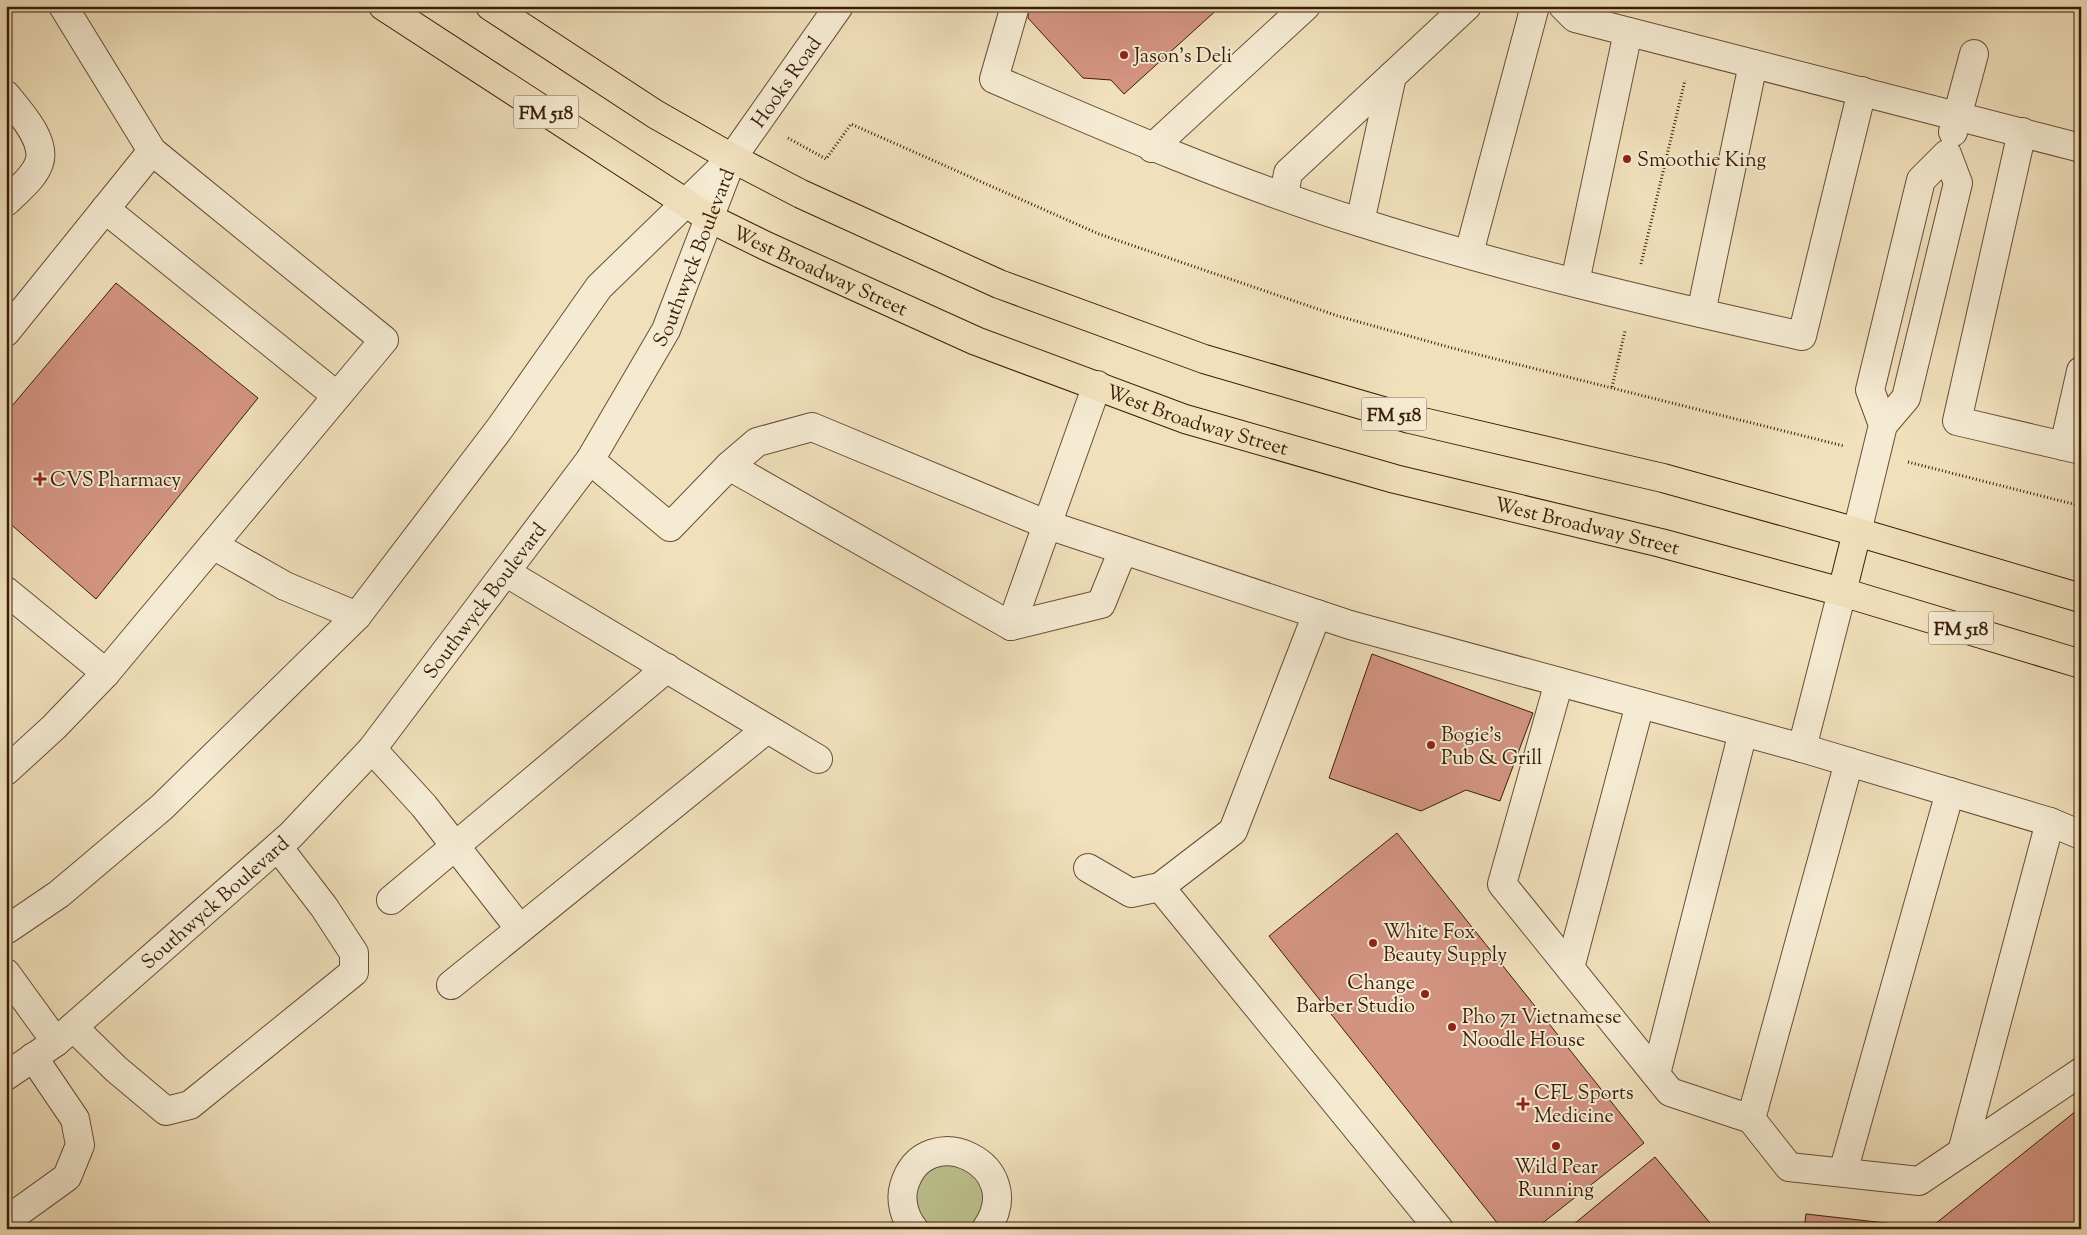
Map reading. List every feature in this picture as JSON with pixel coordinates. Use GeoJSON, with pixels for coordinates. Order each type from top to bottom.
{"type":"FeatureCollection","features":[{"type":"Feature","properties":{"kind":"main road","name":"West Broadway Street"},"geometry":{"type":"LineString","coordinates":[[383,6],[709,218],[766,246],[976,341],[1185,419],[1395,479],[1661,543],[1842,592],[2081,664]]}},
{"type":"Feature","properties":{"kind":"main road","name":"FM 518"},"geometry":{"type":"LineString","coordinates":[[490,6],[655,114],[732,158],[801,194],[999,284],[1204,359],[1410,419],[1663,478],[1857,532],[2081,598]]}},
{"type":"Feature","properties":{"kind":"main road"},"geometry":{"type":"LineString","coordinates":[[1842,592],[1857,532]]}},
{"type":"Feature","properties":{"kind":"street"},"geometry":{"type":"LineString","coordinates":[[6,771],[54,727],[106,673],[384,340],[152,151],[63,6]]}},
{"type":"Feature","properties":{"kind":"street","name":"Hooks Road"},"geometry":{"type":"LineString","coordinates":[[732,158],[759,122],[838,6]]}},
{"type":"Feature","properties":{"kind":"street"},"geometry":{"type":"LineString","coordinates":[[1015,6],[994,79],[1152,148],[1360,222],[1633,298],[1802,336],[1862,91]]}},
{"type":"Feature","properties":{"kind":"street"},"geometry":{"type":"LineString","coordinates":[[1152,148],[1306,6]]}},
{"type":"Feature","properties":{"kind":"street"},"geometry":{"type":"LineString","coordinates":[[1284,196],[1288,173],[1467,6]]}},
{"type":"Feature","properties":{"kind":"street"},"geometry":{"type":"LineString","coordinates":[[1469,253],[1536,6]]}},
{"type":"Feature","properties":{"kind":"street"},"geometry":{"type":"LineString","coordinates":[[1563,6],[1575,18],[2081,148]]}},
{"type":"Feature","properties":{"kind":"street"},"geometry":{"type":"LineString","coordinates":[[1575,282],[1628,32]]}},
{"type":"Feature","properties":{"kind":"street"},"geometry":{"type":"LineString","coordinates":[[1883,425],[1870,390],[1920,180],[1947,154],[1974,54]]}},
{"type":"Feature","properties":{"kind":"street"},"geometry":{"type":"LineString","coordinates":[[1701,313],[1752,64]]}},
{"type":"Feature","properties":{"kind":"street"},"geometry":{"type":"LineString","coordinates":[[1360,222],[1392,76]]}},
{"type":"Feature","properties":{"kind":"street"},"geometry":{"type":"LineString","coordinates":[[6,95],[28,122],[39,143],[40,163],[25,184],[6,202]]}},
{"type":"Feature","properties":{"kind":"street"},"geometry":{"type":"LineString","coordinates":[[2022,132],[1956,421],[2072,448],[2081,371]]}},
{"type":"Feature","properties":{"kind":"street"},"geometry":{"type":"LineString","coordinates":[[6,332],[152,151]]}},
{"type":"Feature","properties":{"kind":"street"},"geometry":{"type":"LineString","coordinates":[[1857,532],[1883,425],[1906,398],[1958,183],[1947,154]]}},
{"type":"Feature","properties":{"kind":"street","name":"Southwyck Boulevard"},"geometry":{"type":"LineString","coordinates":[[6,930],[59,894],[162,807],[357,616],[500,428],[598,287],[685,201],[732,158]]}},
{"type":"Feature","properties":{"kind":"street","name":"Southwyck Boulevard"},"geometry":{"type":"LineString","coordinates":[[6,1076],[64,1034],[278,847],[372,749],[507,573],[590,460],[666,330],[732,158]]}},
{"type":"Feature","properties":{"kind":"street"},"geometry":{"type":"LineString","coordinates":[[106,209],[337,396]]}},
{"type":"Feature","properties":{"kind":"street"},"geometry":{"type":"LineString","coordinates":[[1011,626],[1097,385]]}},
{"type":"Feature","properties":{"kind":"street"},"geometry":{"type":"LineString","coordinates":[[590,460],[670,527],[729,466],[757,442],[812,427],[1048,525],[1350,625],[1802,748],[2050,822],[2081,835]]}},
{"type":"Feature","properties":{"kind":"street"},"geometry":{"type":"LineString","coordinates":[[729,466],[1011,626],[1101,604],[1123,550]]}},
{"type":"Feature","properties":{"kind":"street"},"geometry":{"type":"LineString","coordinates":[[213,545],[285,586],[357,616]]}},
{"type":"Feature","properties":{"kind":"street"},"geometry":{"type":"LineString","coordinates":[[507,573],[818,759]]}},
{"type":"Feature","properties":{"kind":"street"},"geometry":{"type":"LineString","coordinates":[[6,591],[106,673]]}},
{"type":"Feature","properties":{"kind":"street"},"geometry":{"type":"LineString","coordinates":[[1802,748],[1842,592]]}},
{"type":"Feature","properties":{"kind":"street"},"geometry":{"type":"LineString","coordinates":[[1088,868],[1130,893],[1160,887],[1233,831],[1317,614]]}},
{"type":"Feature","properties":{"kind":"street"},"geometry":{"type":"LineString","coordinates":[[390,900],[667,668]]}},
{"type":"Feature","properties":{"kind":"street"},"geometry":{"type":"LineString","coordinates":[[1560,682],[1502,884],[1670,1092],[1751,1119],[1789,1166],[1919,1181],[2081,1072]]}},
{"type":"Feature","properties":{"kind":"street"},"geometry":{"type":"LineString","coordinates":[[1570,968],[1640,704]]}},
{"type":"Feature","properties":{"kind":"street"},"geometry":{"type":"LineString","coordinates":[[450,985],[767,729]]}},
{"type":"Feature","properties":{"kind":"street"},"geometry":{"type":"LineString","coordinates":[[1656,1074],[1743,732]]}},
{"type":"Feature","properties":{"kind":"street"},"geometry":{"type":"LineString","coordinates":[[372,749],[424,806],[520,929]]}},
{"type":"Feature","properties":{"kind":"street"},"geometry":{"type":"LineString","coordinates":[[1751,1119],[1849,762]]}},
{"type":"Feature","properties":{"kind":"street"},"geometry":{"type":"LineString","coordinates":[[1843,1172],[1950,792]]}},
{"type":"Feature","properties":{"kind":"street"},"geometry":{"type":"LineString","coordinates":[[1962,1152],[2050,822]]}},
{"type":"Feature","properties":{"kind":"street"},"geometry":{"type":"LineString","coordinates":[[6,973],[64,1034],[116,1069],[166,1111],[190,1105],[354,972],[354,953],[324,907],[278,847]]}},
{"type":"Feature","properties":{"kind":"street"},"geometry":{"type":"LineString","coordinates":[[1160,887],[1439,1229]]}},
{"type":"Feature","properties":{"kind":"street"},"geometry":{"type":"LineString","coordinates":[[6,1221],[67,1177],[80,1145],[75,1119],[33,1057]]}},
{"type":"Feature","properties":{"kind":"street"},"geometry":{"type":"LineString","coordinates":[[909,1227],[903,1208],[902,1192],[907,1177],[923,1159],[946,1151],[962,1152],[976,1159],[988,1170],[996,1185],[997,1200],[994,1215],[986,1229]]}},
{"type":"Feature","properties":{"kind":"path"},"geometry":{"type":"LineString","coordinates":[[1612,387],[1693,48]]}},
{"type":"Feature","properties":{"kind":"path"},"geometry":{"type":"LineString","coordinates":[[759,122],[826,159],[851,124],[1099,234],[1204,272],[1347,319],[1452,348],[2081,506]]}},
{"type":"Feature","properties":{"kind":"green space"},"geometry":{"type":"Polygon","coordinates":[[[957,1139],[978,1147],[995,1163],[975,1229],[930,1229],[912,1213],[908,1168],[942,1140],[957,1139]]]}},
{"type":"Feature","properties":{"kind":"building"},"geometry":{"type":"Polygon","coordinates":[[[1028,6],[1221,6],[1124,94],[1111,80],[1083,78],[1028,18],[1028,6]]]}},
{"type":"Feature","properties":{"kind":"building","name":"CVS Pharmacy"},"geometry":{"type":"Polygon","coordinates":[[[116,283],[258,398],[96,599],[6,520],[6,413],[116,283]]]}},
{"type":"Feature","properties":{"kind":"building","name":"Bogie's Pub & Grill"},"geometry":{"type":"Polygon","coordinates":[[[1372,654],[1533,713],[1500,801],[1466,790],[1421,811],[1329,778],[1372,654]]]}},
{"type":"Feature","properties":{"kind":"building"},"geometry":{"type":"Polygon","coordinates":[[[1397,833],[1644,1143],[1535,1229],[1502,1229],[1269,936],[1397,833]]]}},
{"type":"Feature","properties":{"kind":"building"},"geometry":{"type":"Polygon","coordinates":[[[2081,1107],[2081,1229],[1804,1229],[1806,1214],[1930,1228],[2081,1107]]]}},
{"type":"Feature","properties":{"kind":"building"},"geometry":{"type":"Polygon","coordinates":[[[1655,1157],[1715,1229],[1568,1229],[1655,1157]]]}},
{"type":"Feature","properties":{"kind":"place","name":"Jason's Deli"},"geometry":{"type":"Point","coordinates":[1124,55]}},
{"type":"Feature","properties":{"kind":"place","name":"Smoothie King"},"geometry":{"type":"Point","coordinates":[1627,159]}},
{"type":"Feature","properties":{"kind":"place","name":"CVS Pharmacy"},"geometry":{"type":"Point","coordinates":[40,479]}},
{"type":"Feature","properties":{"kind":"place","name":"Bogie's Pub & Grill"},"geometry":{"type":"Point","coordinates":[1431,745]}},
{"type":"Feature","properties":{"kind":"place","name":"White Fox Beauty Supply"},"geometry":{"type":"Point","coordinates":[1373,943]}},
{"type":"Feature","properties":{"kind":"place","name":"Change Barber Studio"},"geometry":{"type":"Point","coordinates":[1425,994]}},
{"type":"Feature","properties":{"kind":"place","name":"Pho 71 Vietnamese Noodle House"},"geometry":{"type":"Point","coordinates":[1452,1027]}},
{"type":"Feature","properties":{"kind":"place","name":"CFL Sports Medicine"},"geometry":{"type":"Point","coordinates":[1523,1104]}},
{"type":"Feature","properties":{"kind":"place","name":"Wild Pear Running"},"geometry":{"type":"Point","coordinates":[1556,1146]}}]}
